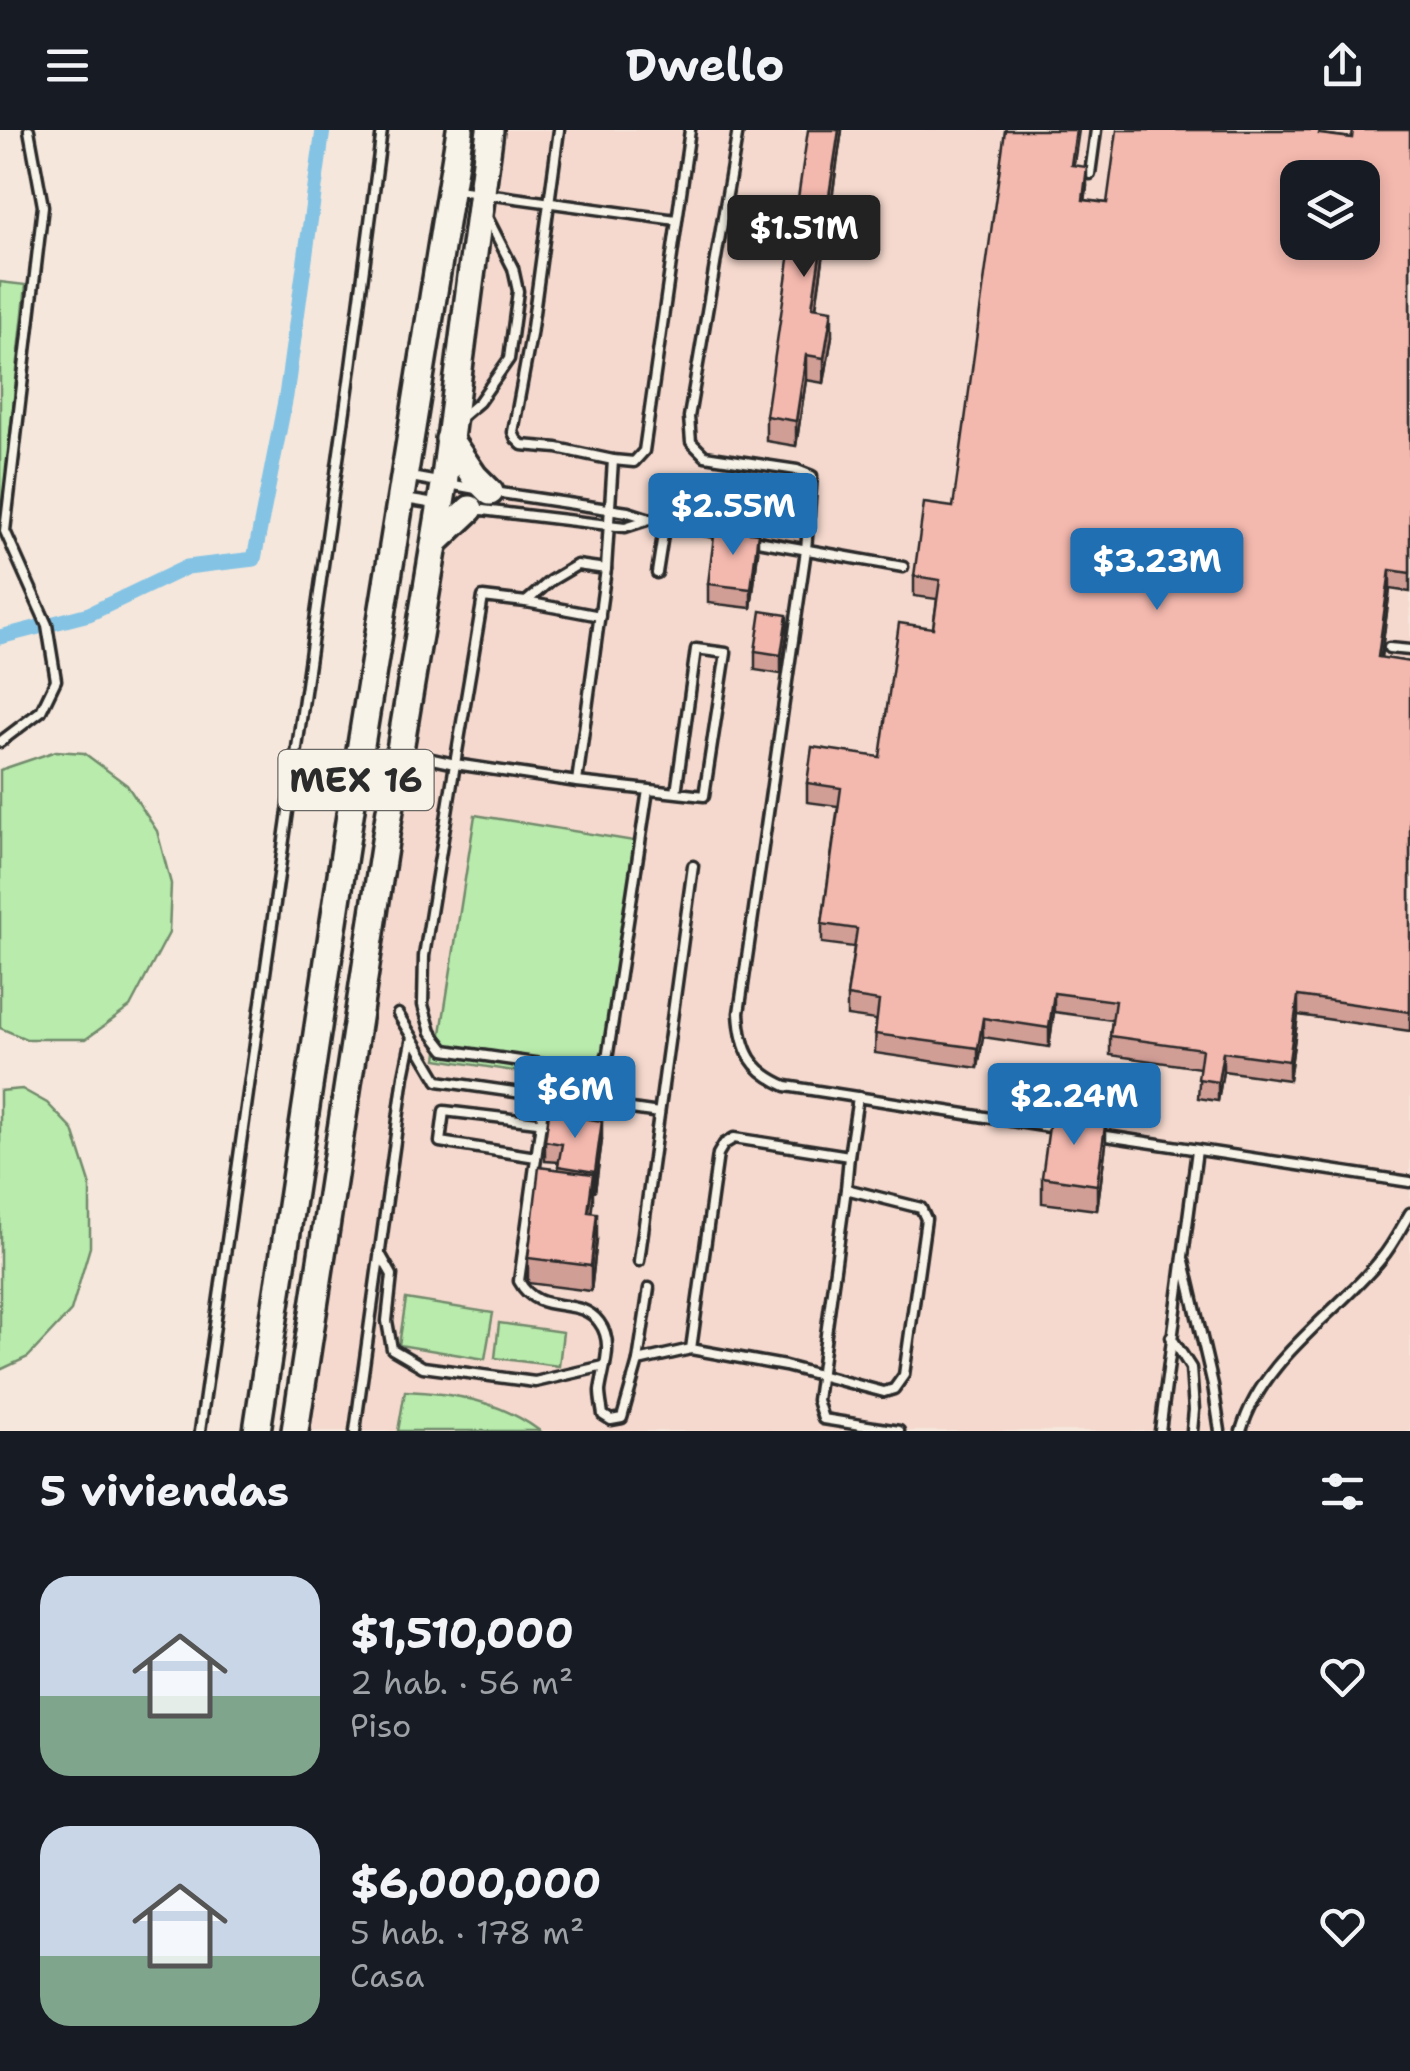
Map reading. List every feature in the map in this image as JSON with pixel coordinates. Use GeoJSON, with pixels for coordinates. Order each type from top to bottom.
{"type":"FeatureCollection","features":[{"type":"Feature","properties":{"kind":"highway","name":"MEX 16"},"geometry":{"type":"LineString","coordinates":[[257,1431],[460,130]]}},
{"type":"Feature","properties":{"kind":"highway","name":"MEX 16"},"geometry":{"type":"LineString","coordinates":[[296,1431],[442,495],[490,130]]}},
{"type":"Feature","properties":{"kind":"highway"},"geometry":{"type":"LineString","coordinates":[[434,542],[480,500],[474,476],[450,432]]}},
{"type":"Feature","properties":{"kind":"lane"},"geometry":{"type":"LineString","coordinates":[[0,742],[41,711],[56,680],[47,625],[4,531],[43,206],[28,130]]}},
{"type":"Feature","properties":{"kind":"lane"},"geometry":{"type":"LineString","coordinates":[[200,1431],[350,382],[382,130]]}},
{"type":"Feature","properties":{"kind":"lane"},"geometry":{"type":"LineString","coordinates":[[559,130],[514,432],[522,445],[634,462],[644,451],[690,130]]}},
{"type":"Feature","properties":{"kind":"lane"},"geometry":{"type":"LineString","coordinates":[[738,130],[689,417],[691,442],[705,456],[812,476],[806,550],[740,1013],[745,1049],[767,1078],[786,1086],[1065,1129]]}},
{"type":"Feature","properties":{"kind":"lane"},"geometry":{"type":"LineString","coordinates":[[1090,174],[1096,130]]}},
{"type":"Feature","properties":{"kind":"lane"},"geometry":{"type":"LineString","coordinates":[[452,188],[480,198],[676,220]]}},
{"type":"Feature","properties":{"kind":"lane"},"geometry":{"type":"LineString","coordinates":[[450,432],[479,402],[509,360],[518,291],[513,268],[480,198]]}},
{"type":"Feature","properties":{"kind":"lane"},"geometry":{"type":"LineString","coordinates":[[577,782],[606,569],[613,460]]}},
{"type":"Feature","properties":{"kind":"lane"},"geometry":{"type":"LineString","coordinates":[[402,487],[480,500],[608,509],[903,568]]}},
{"type":"Feature","properties":{"kind":"lane"},"geometry":{"type":"LineString","coordinates":[[402,487],[608,526],[625,528],[650,519]]}},
{"type":"Feature","properties":{"kind":"lane"},"geometry":{"type":"LineString","coordinates":[[657,572],[665,522]]}},
{"type":"Feature","properties":{"kind":"lane"},"geometry":{"type":"LineString","coordinates":[[526,602],[577,565],[606,569]]}},
{"type":"Feature","properties":{"kind":"lane"},"geometry":{"type":"LineString","coordinates":[[600,616],[483,597],[424,956],[423,1004],[431,1032],[445,1050],[589,1071],[604,1065],[648,790]]}},
{"type":"Feature","properties":{"kind":"lane"},"geometry":{"type":"LineString","coordinates":[[1389,648],[1410,650]]}},
{"type":"Feature","properties":{"kind":"lane"},"geometry":{"type":"LineString","coordinates":[[400,752],[577,782],[648,790],[676,793],[704,796],[726,652],[696,650],[676,793]]}},
{"type":"Feature","properties":{"kind":"lane"},"geometry":{"type":"LineString","coordinates":[[639,1261],[693,866]]}},
{"type":"Feature","properties":{"kind":"lane"},"geometry":{"type":"LineString","coordinates":[[398,1014],[438,1081],[659,1113]]}},
{"type":"Feature","properties":{"kind":"lane"},"geometry":{"type":"LineString","coordinates":[[355,1431],[412,1037]]}},
{"type":"Feature","properties":{"kind":"lane"},"geometry":{"type":"LineString","coordinates":[[549,1065],[519,1281],[524,1291],[542,1303],[586,1310],[604,1329],[608,1344],[600,1396],[603,1415],[610,1420],[622,1418],[638,1361],[649,1288]]}},
{"type":"Feature","properties":{"kind":"lane"},"geometry":{"type":"LineString","coordinates":[[858,1097],[817,1400],[823,1418],[899,1431]]}},
{"type":"Feature","properties":{"kind":"lane"},"geometry":{"type":"LineString","coordinates":[[536,1157],[440,1142],[444,1110],[559,1124]]}},
{"type":"Feature","properties":{"kind":"lane"},"geometry":{"type":"LineString","coordinates":[[1084,1132],[1410,1182]]}},
{"type":"Feature","properties":{"kind":"lane"},"geometry":{"type":"LineString","coordinates":[[691,1349],[718,1154],[724,1144],[734,1138],[849,1156]]}},
{"type":"Feature","properties":{"kind":"lane"},"geometry":{"type":"LineString","coordinates":[[1160,1431],[1197,1150]]}},
{"type":"Feature","properties":{"kind":"lane"},"geometry":{"type":"LineString","coordinates":[[638,1361],[691,1349],[821,1374],[884,1392],[894,1389],[904,1374],[926,1219],[921,1208],[846,1189]]}},
{"type":"Feature","properties":{"kind":"lane"},"geometry":{"type":"LineString","coordinates":[[1241,1431],[1260,1388],[1382,1258],[1410,1212]]}},
{"type":"Feature","properties":{"kind":"lane"},"geometry":{"type":"LineString","coordinates":[[379,1252],[392,1275],[386,1322],[392,1349],[423,1367],[534,1382],[604,1366]]}},
{"type":"Feature","properties":{"kind":"lane"},"geometry":{"type":"LineString","coordinates":[[1182,1252],[1220,1431]]}},
{"type":"Feature","properties":{"kind":"lane"},"geometry":{"type":"LineString","coordinates":[[1172,1337],[1191,1368],[1192,1431]]}},
{"type":"Feature","properties":{"kind":"lane"},"geometry":{"type":"LineString","coordinates":[[610,1420],[611,1431]]}},
{"type":"Feature","properties":{"kind":"shaded area"},"geometry":{"type":"Polygon","coordinates":[[[495,130],[1410,130],[1410,1431],[308,1431],[495,130]]]}},
{"type":"Feature","properties":{"kind":"green space"},"geometry":{"type":"Polygon","coordinates":[[[0,282],[26,285],[1,522],[0,522],[0,282]]]}},
{"type":"Feature","properties":{"kind":"green space"},"geometry":{"type":"Polygon","coordinates":[[[56,751],[84,753],[127,785],[157,831],[171,884],[169,933],[130,1007],[86,1039],[26,1039],[0,1028],[0,770],[56,751]]]}},
{"type":"Feature","properties":{"kind":"green space"},"geometry":{"type":"Polygon","coordinates":[[[475,815],[646,843],[608,1086],[437,1059],[475,815]]]}},
{"type":"Feature","properties":{"kind":"green space"},"geometry":{"type":"Polygon","coordinates":[[[22,1089],[47,1103],[73,1130],[90,1183],[90,1247],[71,1311],[28,1357],[0,1370],[0,1091],[22,1089]]]}},
{"type":"Feature","properties":{"kind":"green space"},"geometry":{"type":"Polygon","coordinates":[[[406,1299],[493,1313],[485,1359],[399,1345],[406,1299]]]}},
{"type":"Feature","properties":{"kind":"green space"},"geometry":{"type":"Polygon","coordinates":[[[499,1323],[563,1332],[559,1366],[495,1358],[499,1323]]]}},
{"type":"Feature","properties":{"kind":"green space"},"geometry":{"type":"Polygon","coordinates":[[[405,1391],[476,1400],[509,1412],[540,1431],[398,1431],[405,1391]]]}},
{"type":"Feature","properties":{"kind":"building"},"geometry":{"type":"Polygon","coordinates":[[[808,130],[839,130],[812,307],[832,310],[824,358],[806,355],[796,421],[766,416],[808,130]]]}},
{"type":"Feature","properties":{"kind":"building"},"geometry":{"type":"Polygon","coordinates":[[[1005,130],[1076,130],[1071,165],[1087,167],[1083,200],[1107,203],[1117,130],[1320,130],[1319,134],[1352,138],[1353,130],[1410,130],[1410,573],[1390,570],[1378,657],[1410,662],[1410,1012],[1298,996],[1289,1061],[1223,1052],[1218,1082],[1198,1079],[1202,1049],[1110,1036],[1115,1001],[1054,993],[1049,1028],[983,1018],[978,1048],[875,1034],[879,1001],[847,996],[857,929],[822,924],[841,788],[807,783],[812,747],[880,757],[899,623],[933,628],[940,580],[914,576],[924,503],[953,507],[1005,130]]]}},
{"type":"Feature","properties":{"kind":"building"},"geometry":{"type":"Polygon","coordinates":[[[715,528],[758,533],[751,589],[708,584],[715,528]]]}},
{"type":"Feature","properties":{"kind":"building"},"geometry":{"type":"Polygon","coordinates":[[[761,611],[787,615],[781,655],[755,651],[761,611]]]}},
{"type":"Feature","properties":{"kind":"building"},"geometry":{"type":"Polygon","coordinates":[[[1051,1112],[1106,1119],[1097,1185],[1042,1177],[1051,1112]]]}},
{"type":"Feature","properties":{"kind":"building"},"geometry":{"type":"Polygon","coordinates":[[[549,1113],[602,1121],[595,1172],[558,1166],[562,1144],[545,1141],[549,1113]]]}},
{"type":"Feature","properties":{"kind":"building"},"geometry":{"type":"Polygon","coordinates":[[[539,1167],[593,1174],[588,1212],[597,1213],[591,1266],[528,1258],[539,1167]]]}},
{"type":"Feature","properties":{"kind":"waterway"},"geometry":{"type":"LineString","coordinates":[[0,637],[89,614],[187,567],[254,559],[286,396],[323,130]]}}]}
